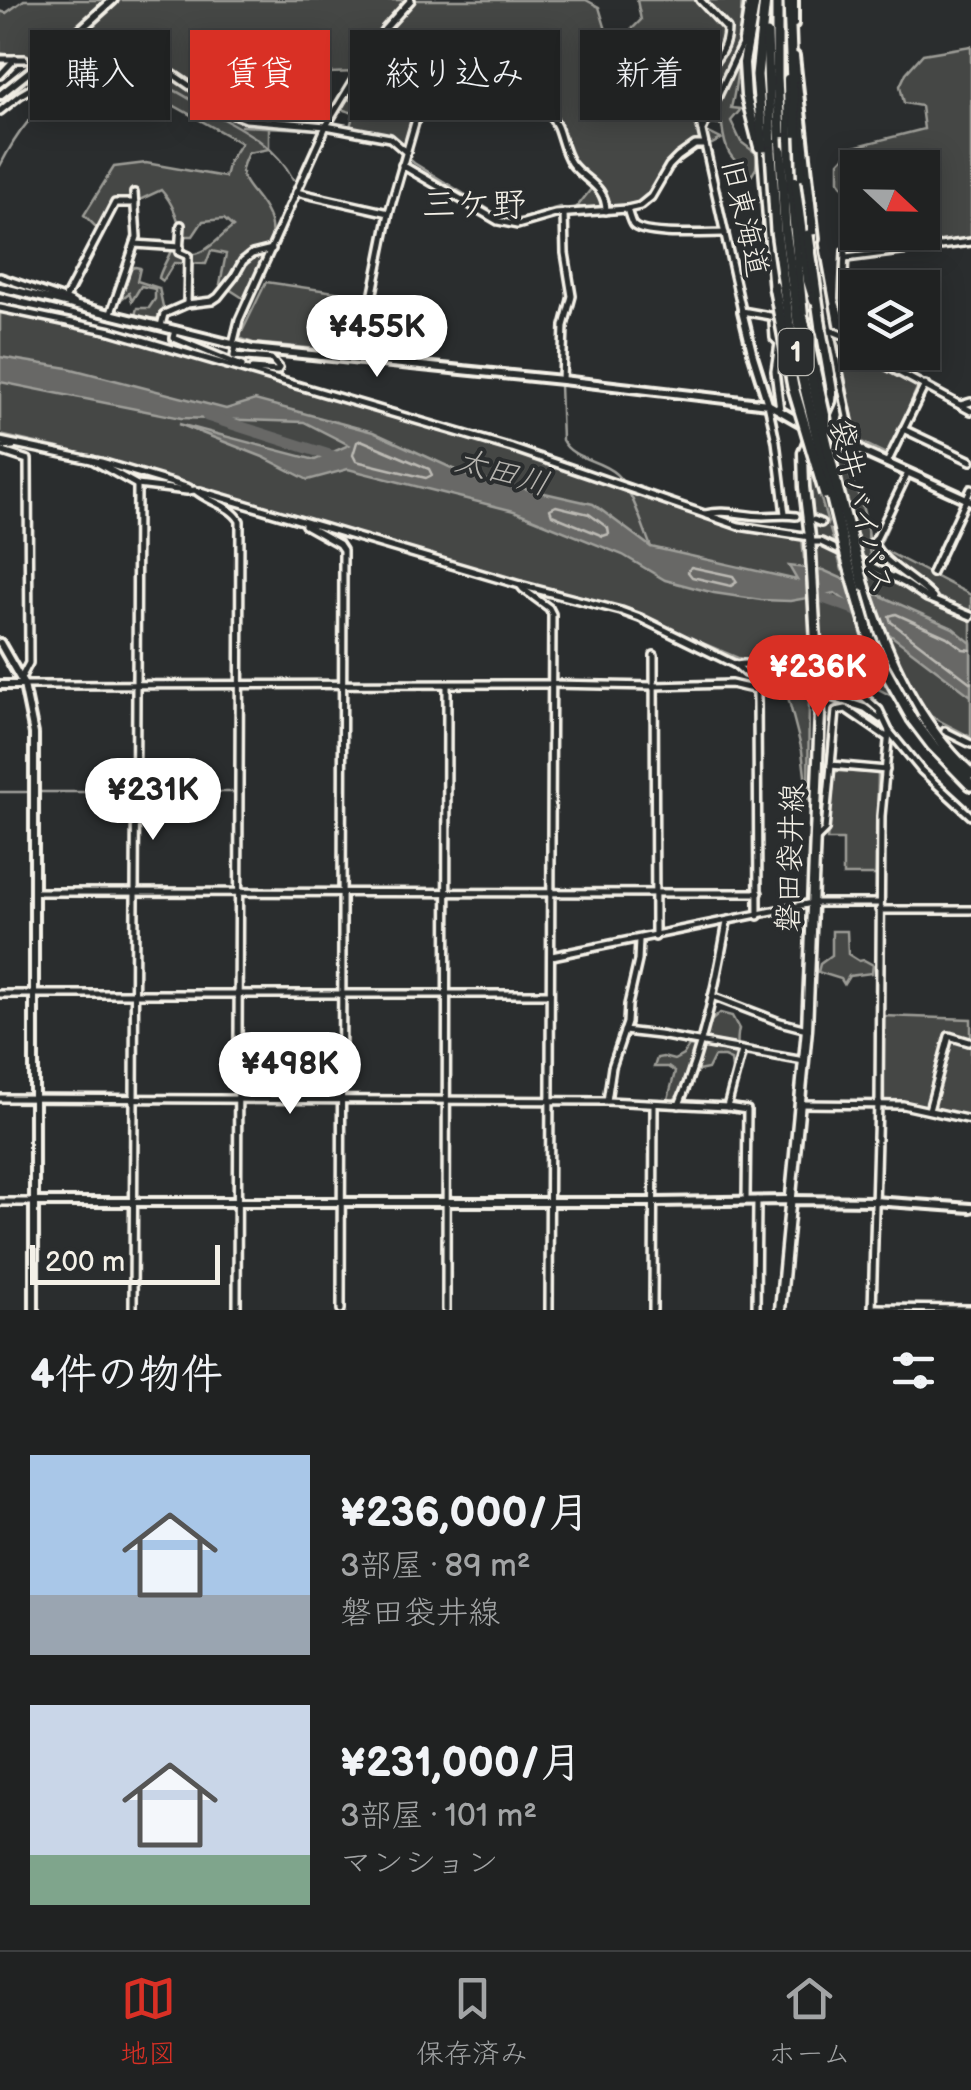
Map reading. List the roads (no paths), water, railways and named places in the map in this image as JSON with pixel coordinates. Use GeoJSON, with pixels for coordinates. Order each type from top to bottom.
{"type":"FeatureCollection","features":[{"type":"Feature","properties":{"kind":"highway","name":"1"},"geometry":{"type":"LineString","coordinates":[[766,0],[757,75],[774,286],[793,386],[844,548]]}},
{"type":"Feature","properties":{"kind":"highway","name":"1"},"geometry":{"type":"LineString","coordinates":[[766,0],[776,151]]}},
{"type":"Feature","properties":{"kind":"highway","name":"1"},"geometry":{"type":"LineString","coordinates":[[776,151],[777,79],[786,0]]}},
{"type":"Feature","properties":{"kind":"highway","name":"1"},"geometry":{"type":"LineString","coordinates":[[786,0],[792,82],[826,330]]}},
{"type":"Feature","properties":{"kind":"highway","name":"袋井バイパス"},"geometry":{"type":"LineString","coordinates":[[776,151],[798,321],[838,491],[878,632],[932,744],[971,785]]}},
{"type":"Feature","properties":{"kind":"highway","name":"袋井バイパス"},"geometry":{"type":"LineString","coordinates":[[776,151],[776,232],[789,324],[869,634],[880,662],[918,717],[971,774]]}},
{"type":"Feature","properties":{"kind":"main road"},"geometry":{"type":"LineString","coordinates":[[752,0],[744,64],[746,96],[764,166]]}},
{"type":"Feature","properties":{"kind":"main road"},"geometry":{"type":"LineString","coordinates":[[786,0],[790,192],[803,316],[828,438]]}},
{"type":"Feature","properties":{"kind":"main road"},"geometry":{"type":"LineString","coordinates":[[789,137],[808,280],[826,330],[835,393]]}},
{"type":"Feature","properties":{"kind":"main road","name":"磐田袋井線"},"geometry":{"type":"LineString","coordinates":[[780,1310],[804,1061],[820,713],[803,453],[835,393]]}},
{"type":"Feature","properties":{"kind":"street"},"geometry":{"type":"LineString","coordinates":[[0,95],[113,0]]}},
{"type":"Feature","properties":{"kind":"street"},"geometry":{"type":"LineString","coordinates":[[176,330],[174,338],[248,370],[277,371],[279,368],[271,359],[234,356],[239,320],[326,126],[384,30],[411,0]]}},
{"type":"Feature","properties":{"kind":"street","name":"旧東海道"},"geometry":{"type":"LineString","coordinates":[[700,0],[728,33],[724,48],[696,86],[694,95],[742,311],[768,404]]}},
{"type":"Feature","properties":{"kind":"street"},"geometry":{"type":"LineString","coordinates":[[702,130],[742,44],[752,0]]}},
{"type":"Feature","properties":{"kind":"street"},"geometry":{"type":"LineString","coordinates":[[0,59],[25,60]]}},
{"type":"Feature","properties":{"kind":"street"},"geometry":{"type":"LineString","coordinates":[[0,75],[16,60]]}},
{"type":"Feature","properties":{"kind":"street"},"geometry":{"type":"LineString","coordinates":[[0,111],[68,64],[139,66],[174,75],[228,112],[246,119],[326,126],[390,138],[406,152]]}},
{"type":"Feature","properties":{"kind":"street"},"geometry":{"type":"LineString","coordinates":[[417,366],[390,316],[371,303],[389,213],[422,108],[453,112],[489,100],[527,102],[543,108],[561,132],[570,162],[604,196],[606,211]]}},
{"type":"Feature","properties":{"kind":"street"},"geometry":{"type":"LineString","coordinates":[[402,165],[498,221],[517,226],[564,213],[640,206],[650,199],[678,157],[695,145],[704,145]]}},
{"type":"Feature","properties":{"kind":"street"},"geometry":{"type":"LineString","coordinates":[[296,192],[389,213]]}},
{"type":"Feature","properties":{"kind":"street"},"geometry":{"type":"LineString","coordinates":[[111,312],[138,237],[134,193]]}},
{"type":"Feature","properties":{"kind":"street"},"geometry":{"type":"LineString","coordinates":[[65,299],[115,203],[135,203]]}},
{"type":"Feature","properties":{"kind":"street"},"geometry":{"type":"LineString","coordinates":[[627,210],[632,224],[640,230],[680,234],[725,232]]}},
{"type":"Feature","properties":{"kind":"street"},"geometry":{"type":"LineString","coordinates":[[562,380],[564,326],[572,296],[564,213]]}},
{"type":"Feature","properties":{"kind":"street"},"geometry":{"type":"LineString","coordinates":[[182,225],[179,252],[188,256],[186,304]]}},
{"type":"Feature","properties":{"kind":"street"},"geometry":{"type":"LineString","coordinates":[[770,246],[811,237],[826,310],[826,330],[840,334]]}},
{"type":"Feature","properties":{"kind":"street"},"geometry":{"type":"LineString","coordinates":[[845,270],[846,254],[971,242]]}},
{"type":"Feature","properties":{"kind":"street"},"geometry":{"type":"LineString","coordinates":[[135,244],[180,247]]}},
{"type":"Feature","properties":{"kind":"street"},"geometry":{"type":"LineString","coordinates":[[161,326],[164,314],[218,297],[244,260],[272,248]]}},
{"type":"Feature","properties":{"kind":"street"},"geometry":{"type":"LineString","coordinates":[[0,277],[78,307]]}},
{"type":"Feature","properties":{"kind":"street"},"geometry":{"type":"LineString","coordinates":[[0,287],[234,345],[768,404],[828,438],[969,500]]}},
{"type":"Feature","properties":{"kind":"street"},"geometry":{"type":"LineString","coordinates":[[0,308],[107,330],[248,370],[512,448],[753,529],[822,542],[971,616]]}},
{"type":"Feature","properties":{"kind":"street"},"geometry":{"type":"LineString","coordinates":[[780,410],[776,371],[780,347],[774,338],[773,322],[826,310]]}},
{"type":"Feature","properties":{"kind":"street"},"geometry":{"type":"LineString","coordinates":[[742,311],[782,318]]}},
{"type":"Feature","properties":{"kind":"street"},"geometry":{"type":"LineString","coordinates":[[897,370],[971,411]]}},
{"type":"Feature","properties":{"kind":"street"},"geometry":{"type":"LineString","coordinates":[[887,463],[925,385]]}},
{"type":"Feature","properties":{"kind":"street"},"geometry":{"type":"LineString","coordinates":[[835,393],[848,416],[853,440],[866,454]]}},
{"type":"Feature","properties":{"kind":"street"},"geometry":{"type":"LineString","coordinates":[[961,404],[971,402]]}},
{"type":"Feature","properties":{"kind":"street"},"geometry":{"type":"LineString","coordinates":[[768,404],[786,514]]}},
{"type":"Feature","properties":{"kind":"street"},"geometry":{"type":"LineString","coordinates":[[828,438],[844,427],[848,416]]}},
{"type":"Feature","properties":{"kind":"street"},"geometry":{"type":"LineString","coordinates":[[903,429],[971,461]]}},
{"type":"Feature","properties":{"kind":"street"},"geometry":{"type":"LineString","coordinates":[[0,446],[31,446],[92,460],[640,618],[736,664],[819,674],[849,685],[879,710],[888,734],[880,816],[872,1309],[971,1309]]}},
{"type":"Feature","properties":{"kind":"street"},"geometry":{"type":"LineString","coordinates":[[0,446],[28,460],[29,663],[22,681]]}},
{"type":"Feature","properties":{"kind":"street"},"geometry":{"type":"LineString","coordinates":[[92,460],[138,485],[195,490],[233,512],[240,521],[237,1310]]}},
{"type":"Feature","properties":{"kind":"street"},"geometry":{"type":"LineString","coordinates":[[908,473],[873,542],[883,557],[945,605]]}},
{"type":"Feature","properties":{"kind":"street"},"geometry":{"type":"LineString","coordinates":[[133,1310],[138,485]]}},
{"type":"Feature","properties":{"kind":"street"},"geometry":{"type":"LineString","coordinates":[[932,572],[971,490]]}},
{"type":"Feature","properties":{"kind":"street"},"geometry":{"type":"LineString","coordinates":[[706,514],[719,511],[796,516]]}},
{"type":"Feature","properties":{"kind":"street"},"geometry":{"type":"LineString","coordinates":[[296,520],[340,544],[343,550],[341,1310]]}},
{"type":"Feature","properties":{"kind":"street"},"geometry":{"type":"LineString","coordinates":[[520,584],[552,614],[549,1310]]}},
{"type":"Feature","properties":{"kind":"street"},"geometry":{"type":"LineString","coordinates":[[0,643],[22,681],[34,734],[34,1310]]}},
{"type":"Feature","properties":{"kind":"street"},"geometry":{"type":"LineString","coordinates":[[654,655],[654,937]]}},
{"type":"Feature","properties":{"kind":"street"},"geometry":{"type":"LineString","coordinates":[[736,664],[745,673],[797,690]]}},
{"type":"Feature","properties":{"kind":"street"},"geometry":{"type":"LineString","coordinates":[[0,685],[22,681],[342,686],[731,684],[757,690],[808,691]]}},
{"type":"Feature","properties":{"kind":"street"},"geometry":{"type":"LineString","coordinates":[[446,1310],[447,685]]}},
{"type":"Feature","properties":{"kind":"street"},"geometry":{"type":"LineString","coordinates":[[757,690],[758,916]]}},
{"type":"Feature","properties":{"kind":"street"},"geometry":{"type":"LineString","coordinates":[[828,696],[865,708],[883,720]]}},
{"type":"Feature","properties":{"kind":"street"},"geometry":{"type":"LineString","coordinates":[[814,841],[825,830],[836,711],[846,709],[888,734],[942,792],[971,816]]}},
{"type":"Feature","properties":{"kind":"street"},"geometry":{"type":"LineString","coordinates":[[946,731],[971,744]]}},
{"type":"Feature","properties":{"kind":"street"},"geometry":{"type":"LineString","coordinates":[[831,765],[886,770]]}},
{"type":"Feature","properties":{"kind":"street"},"geometry":{"type":"LineString","coordinates":[[34,892],[758,893]]}},
{"type":"Feature","properties":{"kind":"street"},"geometry":{"type":"LineString","coordinates":[[552,956],[812,903],[971,910]]}},
{"type":"Feature","properties":{"kind":"street"},"geometry":{"type":"LineString","coordinates":[[679,1105],[701,1044],[726,922]]}},
{"type":"Feature","properties":{"kind":"street"},"geometry":{"type":"LineString","coordinates":[[608,1101],[640,940]]}},
{"type":"Feature","properties":{"kind":"street"},"geometry":{"type":"LineString","coordinates":[[0,994],[550,994]]}},
{"type":"Feature","properties":{"kind":"street"},"geometry":{"type":"LineString","coordinates":[[712,996],[806,1029]]}},
{"type":"Feature","properties":{"kind":"street"},"geometry":{"type":"LineString","coordinates":[[624,1031],[804,1061]]}},
{"type":"Feature","properties":{"kind":"street"},"geometry":{"type":"LineString","coordinates":[[929,1110],[949,1036],[970,1040]]}},
{"type":"Feature","properties":{"kind":"street"},"geometry":{"type":"LineString","coordinates":[[727,1107],[742,1052]]}},
{"type":"Feature","properties":{"kind":"street"},"geometry":{"type":"LineString","coordinates":[[0,1098],[608,1101],[727,1107],[747,1110],[746,1200]]}},
{"type":"Feature","properties":{"kind":"street"},"geometry":{"type":"LineString","coordinates":[[800,1104],[878,1103],[971,1120]]}},
{"type":"Feature","properties":{"kind":"street"},"geometry":{"type":"LineString","coordinates":[[653,1310],[654,1104]]}},
{"type":"Feature","properties":{"kind":"street"},"geometry":{"type":"LineString","coordinates":[[756,1310],[757,1200]]}},
{"type":"Feature","properties":{"kind":"street"},"geometry":{"type":"LineString","coordinates":[[0,1202],[791,1200],[971,1208]]}},
{"type":"Feature","properties":{"kind":"water"},"geometry":{"type":"Polygon","coordinates":[[[0,357],[68,368],[226,409],[255,400],[373,432],[469,476],[593,504],[651,547],[797,580],[789,566],[823,570],[953,628],[971,643],[971,696],[835,593],[790,601],[714,593],[665,580],[623,555],[514,511],[348,469],[308,480],[263,457],[179,424],[315,460],[349,445],[304,422],[181,418],[0,382],[0,357]]]}},
{"type":"Feature","properties":{"kind":"waterway"},"geometry":{"type":"LineString","coordinates":[[0,166],[19,133],[45,106],[67,95],[98,92],[139,80],[173,90],[250,135],[270,149],[293,179]]}},
{"type":"Feature","properties":{"kind":"waterway"},"geometry":{"type":"LineString","coordinates":[[241,126],[329,130],[391,143],[414,163],[506,218],[522,218],[561,207],[562,255],[569,297]]}},
{"type":"Feature","properties":{"kind":"waterway"},"geometry":{"type":"LineString","coordinates":[[559,376],[562,324]]}},
{"type":"Feature","properties":{"kind":"waterway"},"geometry":{"type":"LineString","coordinates":[[560,384],[562,440],[572,452],[609,469],[621,480],[651,547]]}},
{"type":"Feature","properties":{"kind":"waterway","name":"太田川"},"geometry":{"type":"LineString","coordinates":[[207,416],[342,459]]}},
{"type":"Feature","properties":{"kind":"waterway"},"geometry":{"type":"LineString","coordinates":[[914,471],[971,496]]}},
{"type":"Feature","properties":{"kind":"waterway"},"geometry":{"type":"LineString","coordinates":[[866,575],[910,478]]}},
{"type":"Feature","properties":{"kind":"waterway","name":"太田川"},"geometry":{"type":"LineString","coordinates":[[807,592],[868,618]]}},
{"type":"Feature","properties":{"kind":"waterway"},"geometry":{"type":"LineString","coordinates":[[0,792],[26,792]]}},
{"type":"Feature","properties":{"kind":"waterway"},"geometry":{"type":"LineString","coordinates":[[41,792],[235,792]]}},
{"type":"Feature","properties":{"kind":"tunnel"},"geometry":{"type":"LineString","coordinates":[[25,59],[30,60]]}},
{"type":"Feature","properties":{"kind":"tunnel"},"geometry":{"type":"LineString","coordinates":[[821,523],[840,529]]}},
{"type":"Feature","properties":{"kind":"district","name":"三ケ野"},"geometry":{"type":"Point","coordinates":[474,205]}}]}
